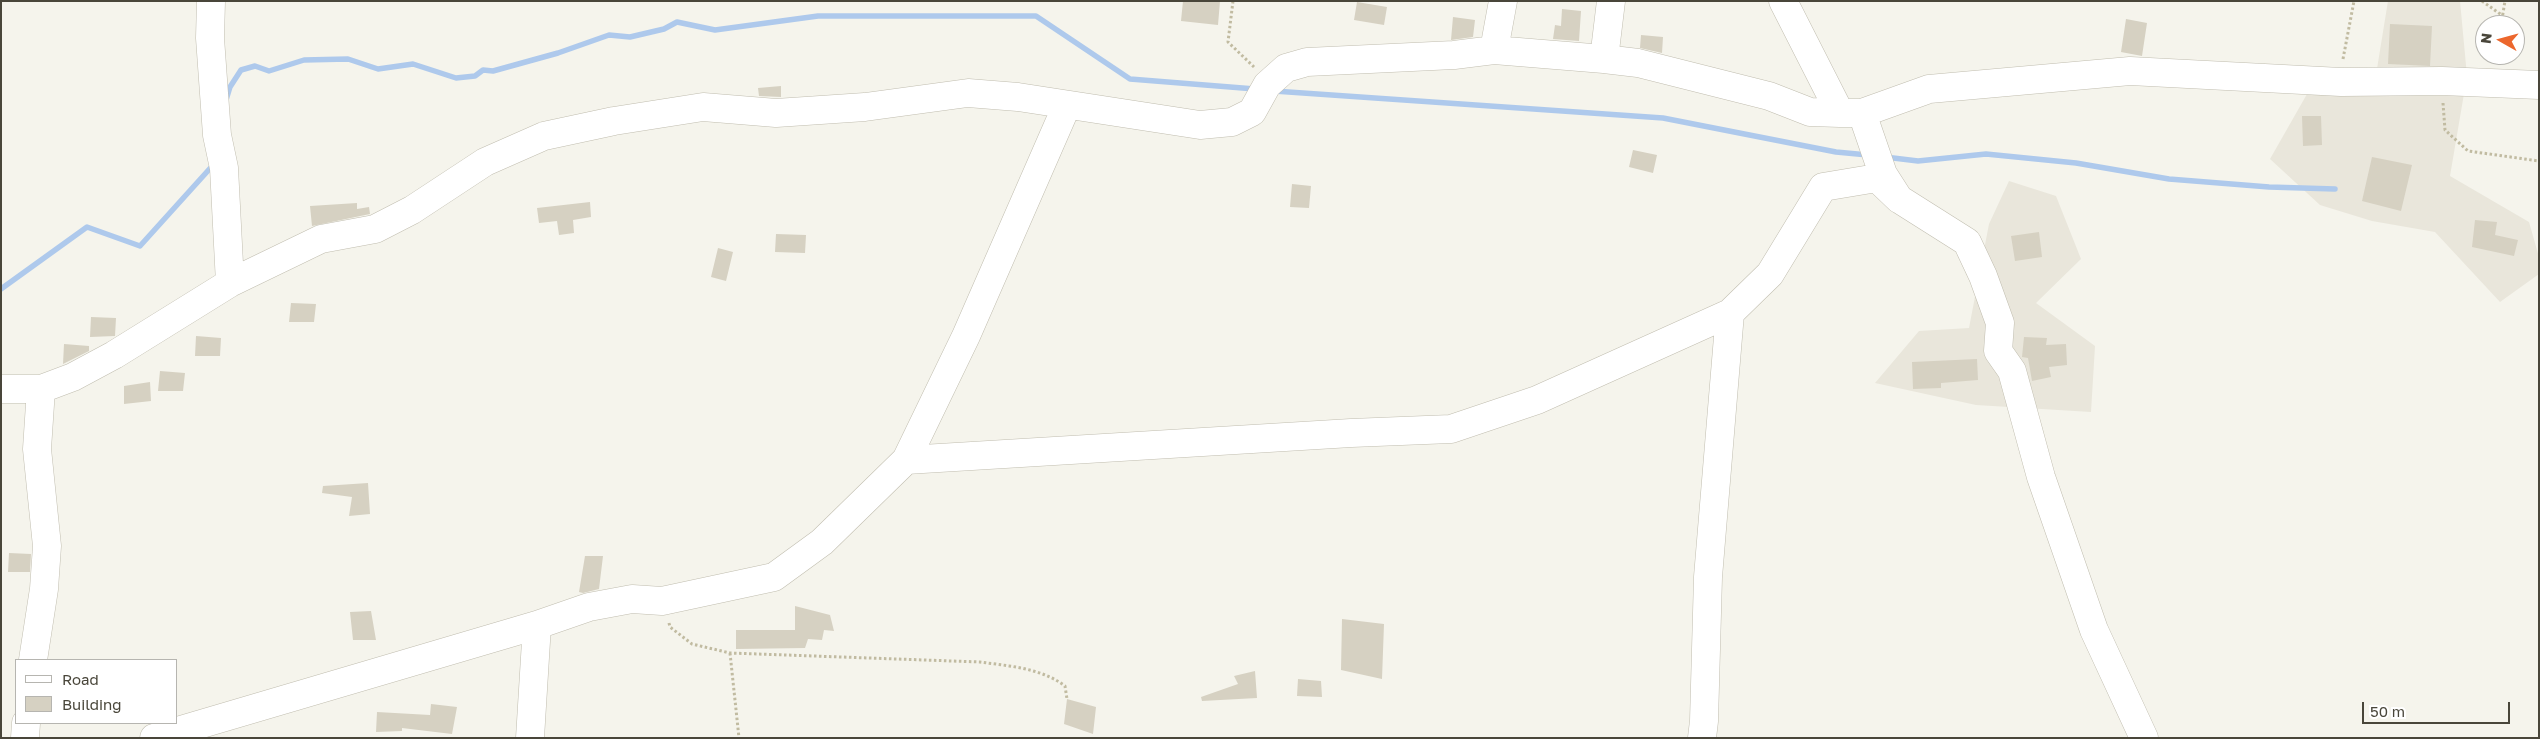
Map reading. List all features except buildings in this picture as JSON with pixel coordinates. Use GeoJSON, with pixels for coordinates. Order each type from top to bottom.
{"type":"FeatureCollection","features":[{"type":"Feature","properties":{"kind":"street"},"geometry":{"type":"LineString","coordinates":[[211,1],[210,38],[217,135],[224,168],[230,283]]}},
{"type":"Feature","properties":{"kind":"street"},"geometry":{"type":"LineString","coordinates":[[1494,50],[1504,1]]}},
{"type":"Feature","properties":{"kind":"street"},"geometry":{"type":"LineString","coordinates":[[1604,59],[1611,1]]}},
{"type":"Feature","properties":{"kind":"street"},"geometry":{"type":"LineString","coordinates":[[1783,1],[1851,113],[1883,174],[1899,198]]}},
{"type":"Feature","properties":{"kind":"street"},"geometry":{"type":"LineString","coordinates":[[1,389],[41,389],[73,377],[114,355],[230,283],[321,239],[375,230],[412,210],[485,162],[544,136],[614,121],[703,107],[776,113],[865,107],[968,94],[1018,97],[1200,125],[1232,122],[1252,112],[1266,88],[1286,68],[1307,62],[1454,55],[1494,50],[1638,63],[1759,93],[1810,112],[1851,113],[1929,89],[2130,71],[2341,82],[2442,81],[2539,85]]}},
{"type":"Feature","properties":{"kind":"street"},"geometry":{"type":"LineString","coordinates":[[154,738],[537,625],[589,607],[632,599],[662,601],[774,577],[822,542],[906,460],[966,336],[1067,105]]}},
{"type":"Feature","properties":{"kind":"street"},"geometry":{"type":"LineString","coordinates":[[906,460],[1351,433],[1451,430],[1538,400],[1730,313],[1770,274],[1823,187],[1877,178],[1899,198],[1967,242],[1983,276],[2000,323],[1998,351],[2012,371],[2041,477],[2094,630],[2144,738]]}},
{"type":"Feature","properties":{"kind":"street"},"geometry":{"type":"LineString","coordinates":[[1702,738],[1708,577],[1730,313]]}},
{"type":"Feature","properties":{"kind":"street"},"geometry":{"type":"LineString","coordinates":[[34,659],[48,546],[37,449],[41,389]]}},
{"type":"Feature","properties":{"kind":"street"},"geometry":{"type":"LineString","coordinates":[[530,738],[537,625]]}},
{"type":"Feature","properties":{"kind":"street"},"geometry":{"type":"LineString","coordinates":[[25,738],[26,724]]}},
{"type":"Feature","properties":{"kind":"path"},"geometry":{"type":"LineString","coordinates":[[1233,1],[1228,42],[1266,88]]}},
{"type":"Feature","properties":{"kind":"path"},"geometry":{"type":"LineString","coordinates":[[2341,82],[2354,1]]}},
{"type":"Feature","properties":{"kind":"path"},"geometry":{"type":"LineString","coordinates":[[2482,1],[2502,15]]}},
{"type":"Feature","properties":{"kind":"path"},"geometry":{"type":"LineString","coordinates":[[2503,15],[2505,1]]}},
{"type":"Feature","properties":{"kind":"path"},"geometry":{"type":"LineString","coordinates":[[2442,81],[2445,130],[2468,151],[2539,161]]}},
{"type":"Feature","properties":{"kind":"path"},"geometry":{"type":"LineString","coordinates":[[662,601],[670,627],[692,644],[730,654],[980,662],[1021,668],[1053,677],[1065,686],[1068,699]]}},
{"type":"Feature","properties":{"kind":"path"},"geometry":{"type":"LineString","coordinates":[[730,654],[739,738]]}},
{"type":"Feature","properties":{"kind":"shaded area"},"geometry":{"type":"Polygon","coordinates":[[[2388,1],[2460,1],[2467,76],[2450,176],[2529,222],[2539,257],[2539,274],[2500,302],[2435,232],[2372,221],[2320,205],[2270,159],[2315,80],[2376,75],[2388,1]]]}},
{"type":"Feature","properties":{"kind":"shaded area"},"geometry":{"type":"Polygon","coordinates":[[[2009,181],[2056,196],[2081,259],[2036,303],[2095,346],[2091,412],[1976,405],[1875,383],[1919,331],[1969,328],[1989,224],[2009,181]]]}},
{"type":"Feature","properties":{"kind":"waterway"},"geometry":{"type":"LineString","coordinates":[[226,100],[230,87],[241,70],[255,66],[269,71],[304,60],[348,59],[378,69],[413,64],[456,78],[475,76],[483,70],[493,71],[558,53],[609,35],[630,37],[664,29],[677,22],[715,30],[818,16],[1036,16],[1130,79],[1255,89]]}},
{"type":"Feature","properties":{"kind":"waterway"},"geometry":{"type":"LineString","coordinates":[[1274,91],[1663,118],[1836,152],[1868,155]]}},
{"type":"Feature","properties":{"kind":"waterway"},"geometry":{"type":"LineString","coordinates":[[1885,157],[1918,161],[1986,154],[2076,163],[2169,179],[2269,187],[2335,189]]}},
{"type":"Feature","properties":{"kind":"waterway"},"geometry":{"type":"LineString","coordinates":[[1,289],[87,227],[140,246],[214,164]]}}]}
